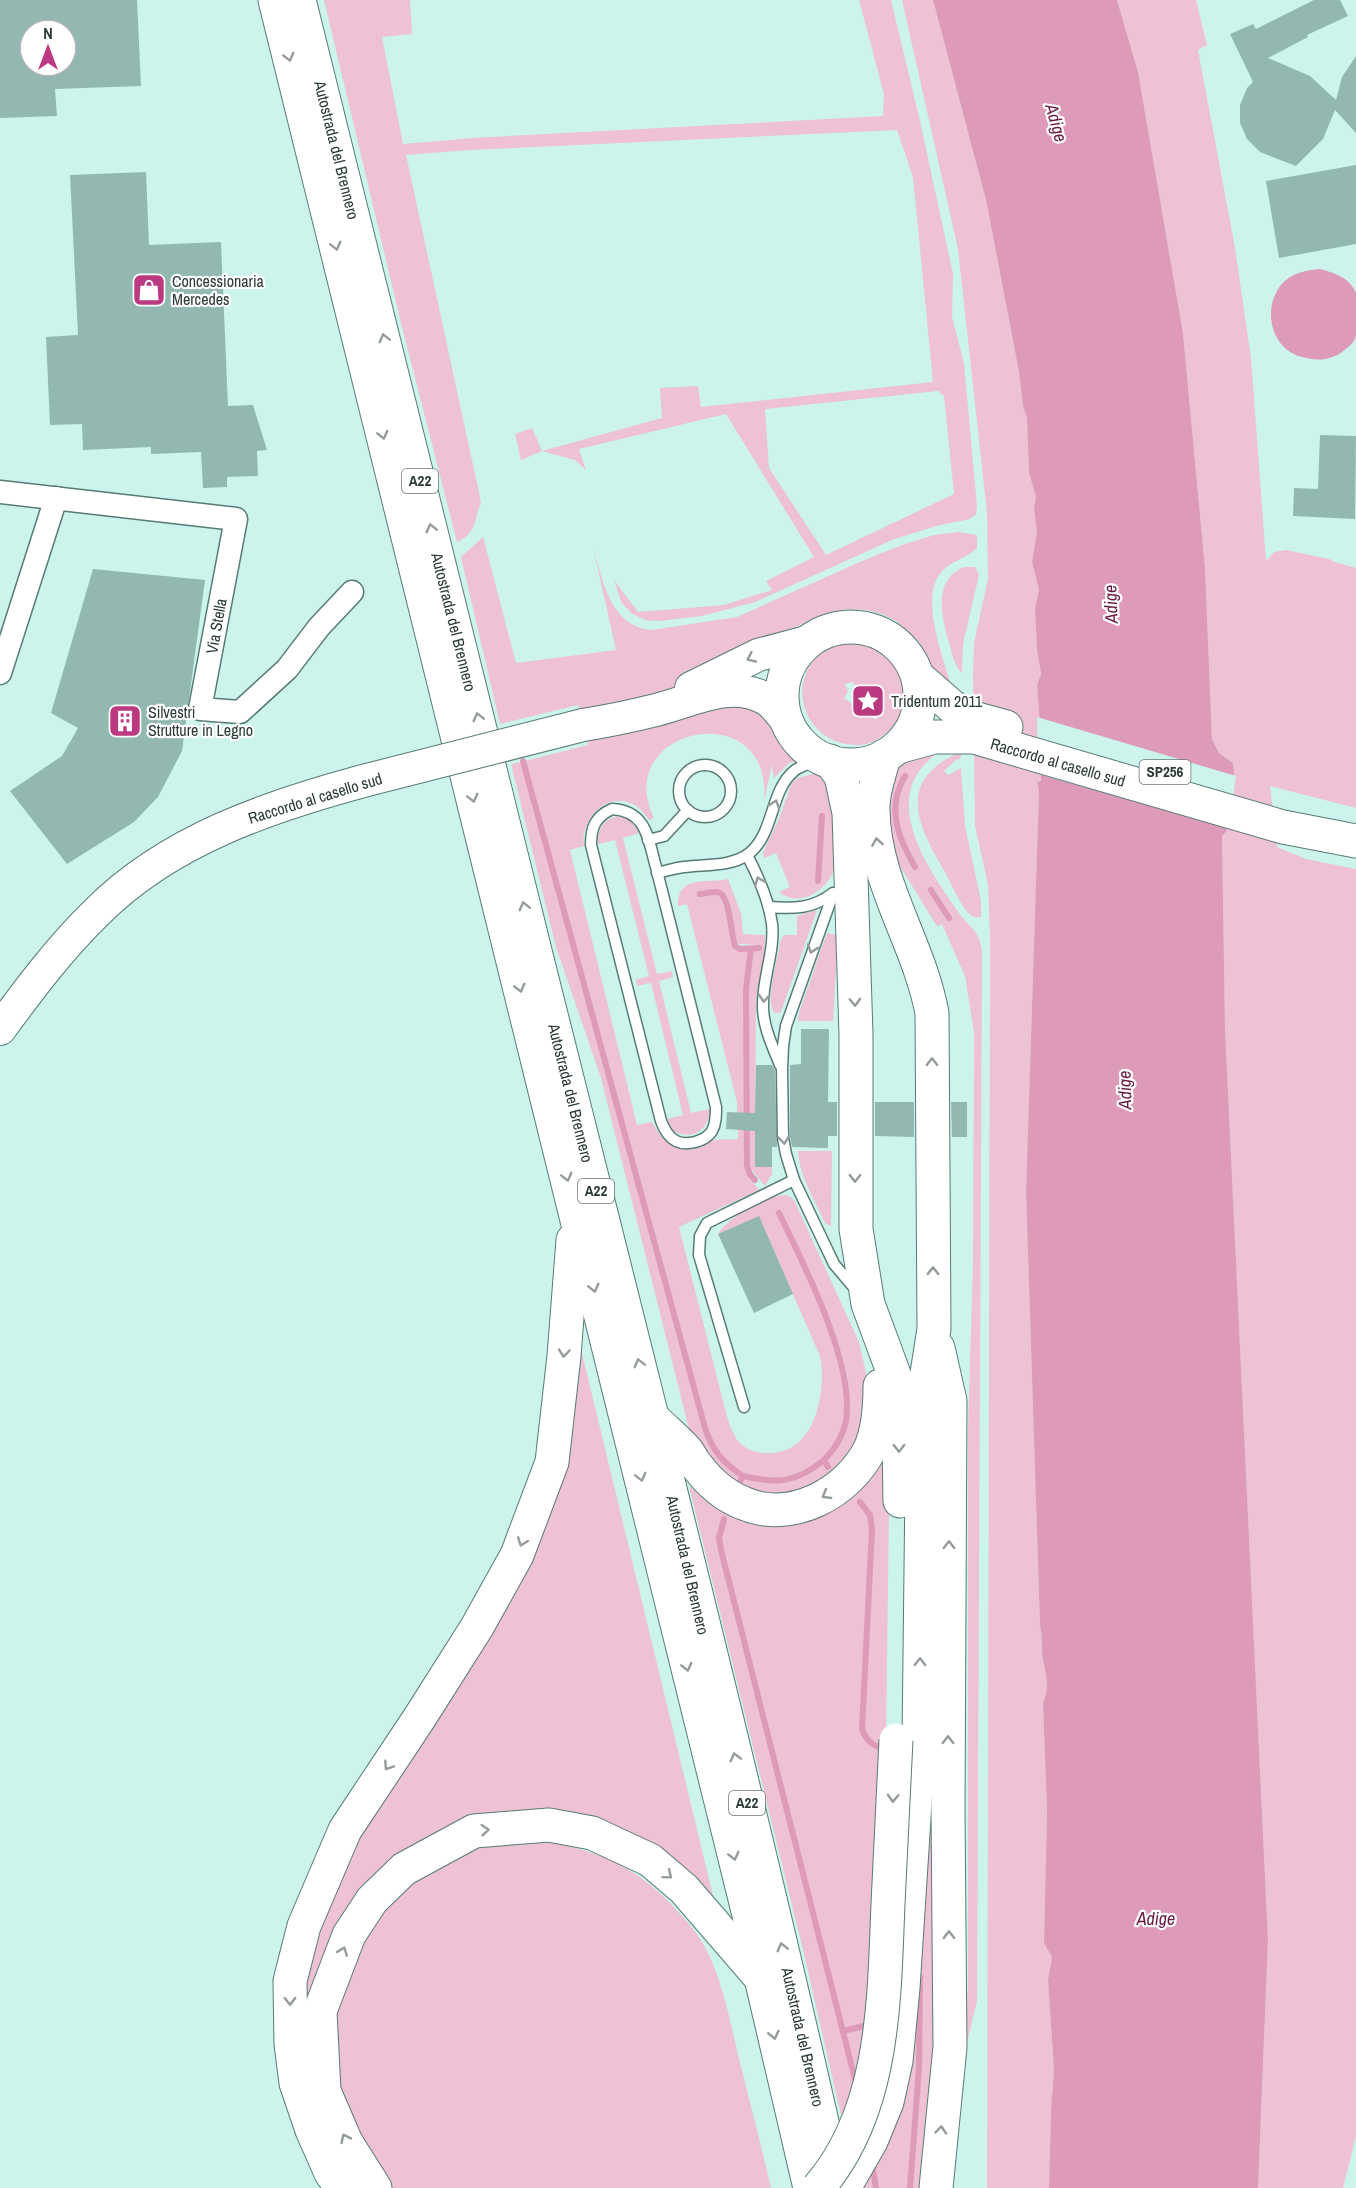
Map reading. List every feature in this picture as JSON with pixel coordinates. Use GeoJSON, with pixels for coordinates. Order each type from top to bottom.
{"type":"FeatureCollection","features":[{"type":"Feature","properties":{"kind":"main road","name":"Autostrada del Brennero"},"geometry":{"type":"LineString","coordinates":[[275,0],[751,1923],[761,1978],[810,2188]]}},
{"type":"Feature","properties":{"kind":"main road","name":"Autostrada del Brennero"},"geometry":{"type":"LineString","coordinates":[[299,0],[535,952],[654,1419],[788,1970],[837,2188]]}},
{"type":"Feature","properties":{"kind":"main road","name":"Raccordo al casello sud"},"geometry":{"type":"LineString","coordinates":[[633,716],[758,655],[807,642],[826,631],[839,627],[871,629],[888,637],[907,654],[918,677],[921,695],[919,711],[912,729],[891,752]]}},
{"type":"Feature","properties":{"kind":"main road","name":"Raccordo al casello sud"},"geometry":{"type":"LineString","coordinates":[[807,642],[793,657],[783,681],[782,703],[787,721],[796,738],[804,747],[827,760],[858,765],[934,737],[974,728],[1356,825]]}},
{"type":"Feature","properties":{"kind":"main road","name":"Raccordo al casello sud"},"geometry":{"type":"LineString","coordinates":[[918,677],[957,710],[974,728],[1283,826],[1356,841]]}},
{"type":"Feature","properties":{"kind":"main road","name":"Raccordo al casello sud"},"geometry":{"type":"LineString","coordinates":[[0,1029],[50,962],[97,911],[144,873],[201,839],[263,811],[367,780],[583,725],[685,703],[702,695],[720,691],[739,691],[764,698],[787,721]]}},
{"type":"Feature","properties":{"kind":"main road"},"geometry":{"type":"LineString","coordinates":[[844,2188],[871,2141],[887,2102],[896,2061],[903,1988],[907,1740],[923,1399],[934,1329],[932,1013],[927,988],[885,881],[877,848],[873,808],[891,752]]}},
{"type":"Feature","properties":{"kind":"main road"},"geometry":{"type":"LineString","coordinates":[[654,1419],[687,1452],[713,1484],[744,1504],[781,1509],[803,1506],[837,1489],[860,1466],[870,1448],[878,1422],[880,1398],[873,1317],[856,1229],[856,1035],[841,879],[849,813],[841,776],[827,760]]}},
{"type":"Feature","properties":{"kind":"main road"},"geometry":{"type":"LineString","coordinates":[[342,2188],[331,2173],[312,2130],[296,2083],[291,2044],[290,1982],[304,1926],[345,1830],[420,1717],[482,1617],[517,1555],[552,1462],[564,1356],[575,1211]]}},
{"type":"Feature","properties":{"kind":"main road"},"geometry":{"type":"LineString","coordinates":[[818,2188],[843,2151],[859,2116],[873,2069],[883,2007],[907,1740],[901,1580],[898,1385],[873,1317]]}},
{"type":"Feature","properties":{"kind":"main road"},"geometry":{"type":"LineString","coordinates":[[934,1329],[950,1401],[948,1810],[950,2048],[936,2188]]}},
{"type":"Feature","properties":{"kind":"main road"},"geometry":{"type":"LineString","coordinates":[[375,2188],[346,2142],[324,2091],[320,2012],[349,1935],[372,1900],[404,1869],[474,1831],[549,1825],[592,1833],[650,1860],[684,1889],[761,1978]]}},
{"type":"Feature","properties":{"kind":"street","name":"Via Stella"},"geometry":{"type":"LineString","coordinates":[[0,492],[236,519],[200,709],[240,712],[287,669],[319,627],[352,592]]}},
{"type":"Feature","properties":{"kind":"street"},"geometry":{"type":"LineString","coordinates":[[0,674],[56,498]]}},
{"type":"Feature","properties":{"kind":"lane"},"geometry":{"type":"LineString","coordinates":[[657,873],[683,867],[719,864],[747,855],[764,832],[782,785],[795,770],[827,760]]}},
{"type":"Feature","properties":{"kind":"lane"},"geometry":{"type":"LineString","coordinates":[[701,765],[710,765],[724,773],[731,789],[731,797],[722,811],[706,817],[697,816],[688,810],[680,797],[679,789],[686,773],[701,765]]}},
{"type":"Feature","properties":{"kind":"lane"},"geometry":{"type":"LineString","coordinates":[[612,810],[622,810],[632,814],[645,829],[657,873],[716,1107],[716,1121],[711,1132],[705,1138],[690,1143],[674,1140],[667,1133],[661,1121],[591,844],[591,831],[595,821],[602,814],[612,810]]}},
{"type":"Feature","properties":{"kind":"lane"},"geometry":{"type":"LineString","coordinates":[[648,840],[664,836],[688,810]]}},
{"type":"Feature","properties":{"kind":"lane"},"geometry":{"type":"LineString","coordinates":[[747,855],[769,908],[772,940],[763,1007],[769,1035],[782,1069]]}},
{"type":"Feature","properties":{"kind":"lane"},"geometry":{"type":"LineString","coordinates":[[769,908],[810,907],[841,879]]}},
{"type":"Feature","properties":{"kind":"lane"},"geometry":{"type":"LineString","coordinates":[[841,879],[789,1013],[783,1046],[783,1138],[794,1180],[834,1264],[873,1317]]}},
{"type":"Feature","properties":{"kind":"lane"},"geometry":{"type":"LineString","coordinates":[[744,1407],[699,1256],[700,1236],[707,1222],[794,1180]]}},
{"type":"Feature","properties":{"kind":"shaded area"},"geometry":{"type":"Polygon","coordinates":[[[324,0],[410,0],[412,34],[382,37],[403,144],[473,138],[883,116],[884,94],[859,0],[891,0],[953,274],[952,317],[964,363],[976,514],[970,519],[936,526],[892,540],[755,602],[702,616],[660,621],[645,620],[631,613],[621,602],[614,580],[638,612],[724,605],[772,590],[766,581],[814,557],[726,414],[579,449],[586,470],[575,460],[542,451],[662,418],[660,388],[698,386],[701,407],[933,382],[913,177],[897,130],[406,155],[481,502],[472,530],[457,542],[401,323],[324,0]],[[938,391],[765,409],[769,468],[826,555],[954,494],[944,396],[938,391]]]}},
{"type":"Feature","properties":{"kind":"shaded area"},"geometry":{"type":"Polygon","coordinates":[[[902,0],[933,0],[986,200],[1027,418],[1029,473],[1036,497],[1034,509],[1037,532],[1032,562],[1039,590],[1035,608],[1041,675],[1037,685],[1041,781],[1037,782],[1039,791],[1026,1191],[1040,1626],[1047,1682],[1043,1703],[1047,1811],[1044,1942],[1052,1957],[1048,1980],[1054,2070],[1049,2188],[987,2188],[990,937],[988,884],[975,826],[973,675],[974,643],[988,579],[987,513],[958,249],[902,0]]]}},
{"type":"Feature","properties":{"kind":"shaded area"},"geometry":{"type":"Polygon","coordinates":[[[1117,0],[1196,0],[1207,45],[1198,50],[1235,248],[1251,358],[1266,561],[1274,552],[1286,550],[1329,559],[1356,568],[1356,808],[1270,786],[1277,847],[1306,859],[1356,869],[1356,2136],[1343,2188],[1258,2188],[1268,1940],[1225,1028],[1222,836],[1226,831],[1234,772],[1233,763],[1219,753],[1212,739],[1205,568],[1183,333],[1138,72],[1117,0]]]}},
{"type":"Feature","properties":{"kind":"shaded area"},"geometry":{"type":"Polygon","coordinates":[[[532,428],[542,451],[521,460],[515,434],[532,428]]]}},
{"type":"Feature","properties":{"kind":"shaded area"},"geometry":{"type":"Polygon","coordinates":[[[959,532],[977,535],[977,548],[943,570],[934,586],[932,599],[935,629],[951,685],[934,673],[919,642],[896,621],[866,610],[847,609],[820,615],[710,671],[652,697],[580,712],[578,705],[500,724],[461,557],[483,537],[516,663],[616,650],[593,547],[610,600],[626,620],[638,627],[652,630],[737,617],[902,545],[934,535],[959,532]]]}},
{"type":"Feature","properties":{"kind":"shaded area"},"geometry":{"type":"Polygon","coordinates":[[[964,567],[975,567],[979,575],[963,644],[962,673],[951,651],[942,611],[942,600],[947,581],[964,567]]]}},
{"type":"Feature","properties":{"kind":"shaded area"},"geometry":{"type":"Polygon","coordinates":[[[855,642],[872,646],[892,660],[903,680],[904,692],[900,714],[894,725],[877,740],[861,745],[835,741],[820,731],[809,718],[803,702],[803,685],[808,669],[819,655],[837,645],[855,642]],[[852,682],[845,684],[848,691],[844,698],[852,704],[858,699],[863,701],[860,709],[876,720],[880,695],[872,700],[873,694],[867,694],[862,687],[857,687],[852,682]]]}},
{"type":"Feature","properties":{"kind":"shaded area"},"geometry":{"type":"Polygon","coordinates":[[[722,705],[753,708],[765,715],[802,759],[789,763],[774,778],[772,765],[764,801],[760,767],[744,745],[722,735],[696,735],[672,744],[654,762],[646,787],[654,818],[649,820],[638,807],[626,801],[606,804],[598,809],[586,826],[584,846],[570,850],[637,1125],[652,1122],[665,1140],[676,1147],[689,1150],[714,1140],[738,1139],[737,1102],[687,904],[678,906],[679,896],[683,889],[695,882],[728,879],[741,914],[743,934],[765,935],[764,962],[756,998],[755,1166],[772,1167],[772,1174],[765,1186],[750,1167],[748,989],[754,950],[759,951],[759,945],[737,944],[731,913],[721,890],[700,892],[701,897],[716,894],[720,896],[727,915],[733,946],[739,950],[749,950],[744,986],[744,1164],[750,1179],[759,1190],[679,1227],[727,1417],[735,1436],[742,1445],[756,1452],[773,1453],[789,1449],[802,1439],[817,1411],[822,1377],[820,1356],[759,1217],[718,1234],[730,1220],[759,1203],[778,1196],[787,1195],[794,1200],[859,1342],[867,1377],[868,1399],[855,1450],[819,1485],[787,1495],[742,1490],[692,1441],[601,1078],[556,947],[511,764],[521,762],[602,1051],[706,1440],[724,1464],[741,1476],[739,1481],[743,1483],[745,1478],[767,1483],[786,1482],[824,1463],[827,1467],[830,1466],[827,1460],[845,1433],[849,1409],[848,1383],[834,1329],[789,1229],[779,1213],[783,1227],[823,1313],[839,1362],[844,1386],[845,1409],[842,1429],[836,1443],[823,1459],[804,1472],[788,1478],[757,1477],[742,1472],[729,1463],[709,1435],[525,761],[588,745],[587,739],[722,705]]]}},
{"type":"Feature","properties":{"kind":"shaded area"},"geometry":{"type":"Polygon","coordinates":[[[944,749],[923,766],[912,786],[909,807],[912,829],[921,852],[946,894],[977,934],[982,952],[977,2001],[965,2051],[968,1986],[968,1429],[973,1263],[974,1032],[965,976],[942,924],[937,926],[896,860],[883,830],[894,772],[913,754],[944,749]],[[904,775],[894,799],[893,811],[902,845],[914,868],[917,866],[898,823],[899,802],[907,777],[904,775]],[[934,889],[929,892],[947,919],[951,916],[934,889]]]}},
{"type":"Feature","properties":{"kind":"shaded area"},"geometry":{"type":"Polygon","coordinates":[[[956,754],[961,754],[961,758],[944,771],[948,775],[961,768],[965,826],[981,901],[981,917],[968,913],[961,902],[927,839],[918,807],[919,792],[925,778],[937,766],[956,754]]]}},
{"type":"Feature","properties":{"kind":"shaded area"},"geometry":{"type":"Polygon","coordinates":[[[820,773],[830,785],[835,796],[835,866],[827,883],[813,894],[804,898],[787,897],[779,892],[790,887],[776,853],[764,858],[763,852],[779,819],[791,785],[797,778],[820,773]]]}},
{"type":"Feature","properties":{"kind":"shaded area"},"geometry":{"type":"Polygon","coordinates":[[[618,816],[630,820],[639,833],[623,838],[657,974],[672,971],[673,977],[659,981],[691,1113],[710,1109],[707,1123],[699,1132],[693,1134],[680,1134],[673,1131],[667,1119],[683,1115],[651,983],[637,986],[636,980],[649,976],[615,840],[598,844],[602,825],[618,816]]]}},
{"type":"Feature","properties":{"kind":"shaded area"},"geometry":{"type":"Polygon","coordinates":[[[817,910],[782,1009],[780,1013],[774,1013],[771,989],[780,942],[784,935],[797,935],[797,916],[817,910]]]}},
{"type":"Feature","properties":{"kind":"shaded area"},"geometry":{"type":"Polygon","coordinates":[[[827,933],[838,935],[833,1021],[798,1021],[799,1013],[827,933]]]}},
{"type":"Feature","properties":{"kind":"shaded area"},"geometry":{"type":"Polygon","coordinates":[[[798,1151],[832,1151],[831,1226],[823,1219],[807,1186],[798,1151]]]}},
{"type":"Feature","properties":{"kind":"shaded area"},"geometry":{"type":"Polygon","coordinates":[[[581,1349],[715,1904],[605,1829],[415,1848],[301,2041],[300,2007],[317,1911],[461,1662],[581,1349]]]}},
{"type":"Feature","properties":{"kind":"shaded area"},"geometry":{"type":"Polygon","coordinates":[[[890,1433],[886,1739],[867,2052],[843,2124],[805,1958],[689,1486],[709,1502],[768,1521],[890,1433]]]}},
{"type":"Feature","properties":{"kind":"shaded area"},"geometry":{"type":"Polygon","coordinates":[[[929,1742],[940,2003],[925,2188],[858,2188],[929,1742]]]}},
{"type":"Feature","properties":{"kind":"shaded area"},"geometry":{"type":"Polygon","coordinates":[[[544,1841],[585,1851],[620,1865],[652,1886],[686,1920],[700,1938],[713,1965],[730,2019],[771,2188],[385,2188],[329,2068],[337,1982],[387,1899],[460,1853],[483,1846],[544,1841]]]}},
{"type":"Feature","properties":{"kind":"water","name":"Adige"},"geometry":{"type":"Polygon","coordinates":[[[933,0],[1117,0],[1138,72],[1183,333],[1205,568],[1212,739],[1219,753],[1233,763],[1234,772],[1226,832],[1222,836],[1225,1028],[1268,1940],[1258,2188],[1049,2188],[1054,2070],[1048,1980],[1052,1957],[1044,1943],[1047,1811],[1043,1703],[1047,1682],[1040,1626],[1026,1191],[1039,791],[1037,782],[1041,781],[1037,685],[1041,674],[1037,650],[1035,608],[1039,590],[1032,562],[1037,532],[1034,509],[1036,497],[1029,473],[1027,418],[986,200],[933,0]]]}},
{"type":"Feature","properties":{"kind":"water"},"geometry":{"type":"Polygon","coordinates":[[[1320,269],[1331,272],[1350,283],[1356,293],[1356,335],[1351,345],[1339,354],[1316,360],[1296,355],[1283,346],[1277,339],[1271,321],[1271,312],[1275,295],[1286,280],[1302,272],[1320,269]]]}},
{"type":"Feature","properties":{"kind":"pier"},"geometry":{"type":"Polygon","coordinates":[[[1037,717],[1236,776],[1229,828],[1038,774],[1037,717]]]}},
{"type":"Feature","properties":{"kind":"building"},"geometry":{"type":"Polygon","coordinates":[[[0,0],[137,0],[141,86],[55,89],[57,116],[0,118],[0,0]]]}},
{"type":"Feature","properties":{"kind":"building"},"geometry":{"type":"Polygon","coordinates":[[[1314,0],[1340,0],[1348,16],[1307,35],[1308,37],[1268,58],[1310,76],[1336,100],[1342,77],[1356,56],[1356,133],[1335,110],[1323,139],[1296,166],[1260,152],[1247,139],[1240,123],[1240,105],[1247,88],[1253,82],[1230,34],[1253,24],[1256,29],[1314,0]]]}},
{"type":"Feature","properties":{"kind":"building"},"geometry":{"type":"Polygon","coordinates":[[[1356,165],[1356,244],[1279,258],[1266,181],[1356,165]]]}},
{"type":"Feature","properties":{"kind":"building","name":"Concessionaria Mercedes"},"geometry":{"type":"Polygon","coordinates":[[[146,172],[149,245],[221,242],[228,406],[253,405],[267,450],[257,451],[258,476],[227,477],[227,487],[203,488],[201,452],[151,454],[151,447],[83,450],[82,424],[50,425],[46,337],[78,335],[70,175],[146,172]]]}},
{"type":"Feature","properties":{"kind":"building"},"geometry":{"type":"Polygon","coordinates":[[[1320,435],[1356,436],[1355,519],[1293,516],[1294,488],[1318,489],[1320,435]]]}},
{"type":"Feature","properties":{"kind":"building","name":"Silvestri Strutture in Legno"},"geometry":{"type":"Polygon","coordinates":[[[93,569],[205,580],[182,751],[158,797],[134,822],[67,864],[10,791],[62,756],[78,728],[51,713],[93,569]]]}},
{"type":"Feature","properties":{"kind":"building"},"geometry":{"type":"Polygon","coordinates":[[[801,1029],[829,1029],[828,1102],[837,1102],[837,1136],[828,1136],[828,1148],[792,1147],[790,1065],[801,1064],[801,1029]]]}},
{"type":"Feature","properties":{"kind":"building"},"geometry":{"type":"Polygon","coordinates":[[[756,1065],[772,1065],[775,1070],[777,1147],[772,1147],[772,1167],[755,1167],[755,1131],[726,1129],[727,1112],[755,1113],[756,1065]]]}},
{"type":"Feature","properties":{"kind":"building"},"geometry":{"type":"Polygon","coordinates":[[[875,1102],[914,1102],[914,1137],[875,1136],[875,1102]]]}},
{"type":"Feature","properties":{"kind":"building"},"geometry":{"type":"Polygon","coordinates":[[[951,1102],[967,1102],[967,1137],[952,1137],[951,1102]]]}},
{"type":"Feature","properties":{"kind":"building"},"geometry":{"type":"Polygon","coordinates":[[[759,1216],[793,1294],[754,1313],[718,1234],[759,1216]]]}},
{"type":"Feature","properties":{"kind":"waterway"},"geometry":{"type":"LineString","coordinates":[[523,761],[705,1428],[719,1455],[743,1476],[740,1482]]}},
{"type":"Feature","properties":{"kind":"waterway"},"geometry":{"type":"LineString","coordinates":[[905,776],[899,788],[895,811],[899,834],[915,867]]}},
{"type":"Feature","properties":{"kind":"waterway"},"geometry":{"type":"LineString","coordinates":[[818,881],[822,816]]}},
{"type":"Feature","properties":{"kind":"waterway"},"geometry":{"type":"LineString","coordinates":[[931,890],[949,918]]}},
{"type":"Feature","properties":{"kind":"waterway"},"geometry":{"type":"LineString","coordinates":[[700,894],[715,892],[720,893],[723,897],[735,946],[740,949],[759,948]]}},
{"type":"Feature","properties":{"kind":"waterway"},"geometry":{"type":"LineString","coordinates":[[751,949],[746,989],[747,1166],[755,1180]]}},
{"type":"Feature","properties":{"kind":"waterway"},"geometry":{"type":"LineString","coordinates":[[779,1213],[814,1286],[843,1371],[847,1398],[846,1421],[838,1442],[824,1460],[828,1467]]}},
{"type":"Feature","properties":{"kind":"waterway"},"geometry":{"type":"LineString","coordinates":[[743,1476],[776,1481],[786,1480],[814,1468],[824,1460]]}},
{"type":"Feature","properties":{"kind":"waterway"},"geometry":{"type":"LineString","coordinates":[[860,1502],[870,1515],[872,1529],[862,1729],[871,1742],[885,1750]]}},
{"type":"Feature","properties":{"kind":"waterway"},"geometry":{"type":"LineString","coordinates":[[724,1519],[719,1538],[721,1550],[856,2083]]}},
{"type":"Feature","properties":{"kind":"waterway"},"geometry":{"type":"LineString","coordinates":[[910,2188],[919,2068],[920,1977]]}},
{"type":"Feature","properties":{"kind":"waterway"},"geometry":{"type":"LineString","coordinates":[[843,2031],[872,2024]]}},
{"type":"Feature","properties":{"kind":"waterway"},"geometry":{"type":"LineString","coordinates":[[872,2164],[876,2188]]}},
{"type":"Feature","properties":{"kind":"place","name":"Concessionaria Mercedes"},"geometry":{"type":"Point","coordinates":[149,290]}},
{"type":"Feature","properties":{"kind":"place","name":"Tridentum 2011"},"geometry":{"type":"Point","coordinates":[868,701]}},
{"type":"Feature","properties":{"kind":"place","name":"Silvestri Strutture in Legno"},"geometry":{"type":"Point","coordinates":[125,721]}}]}
